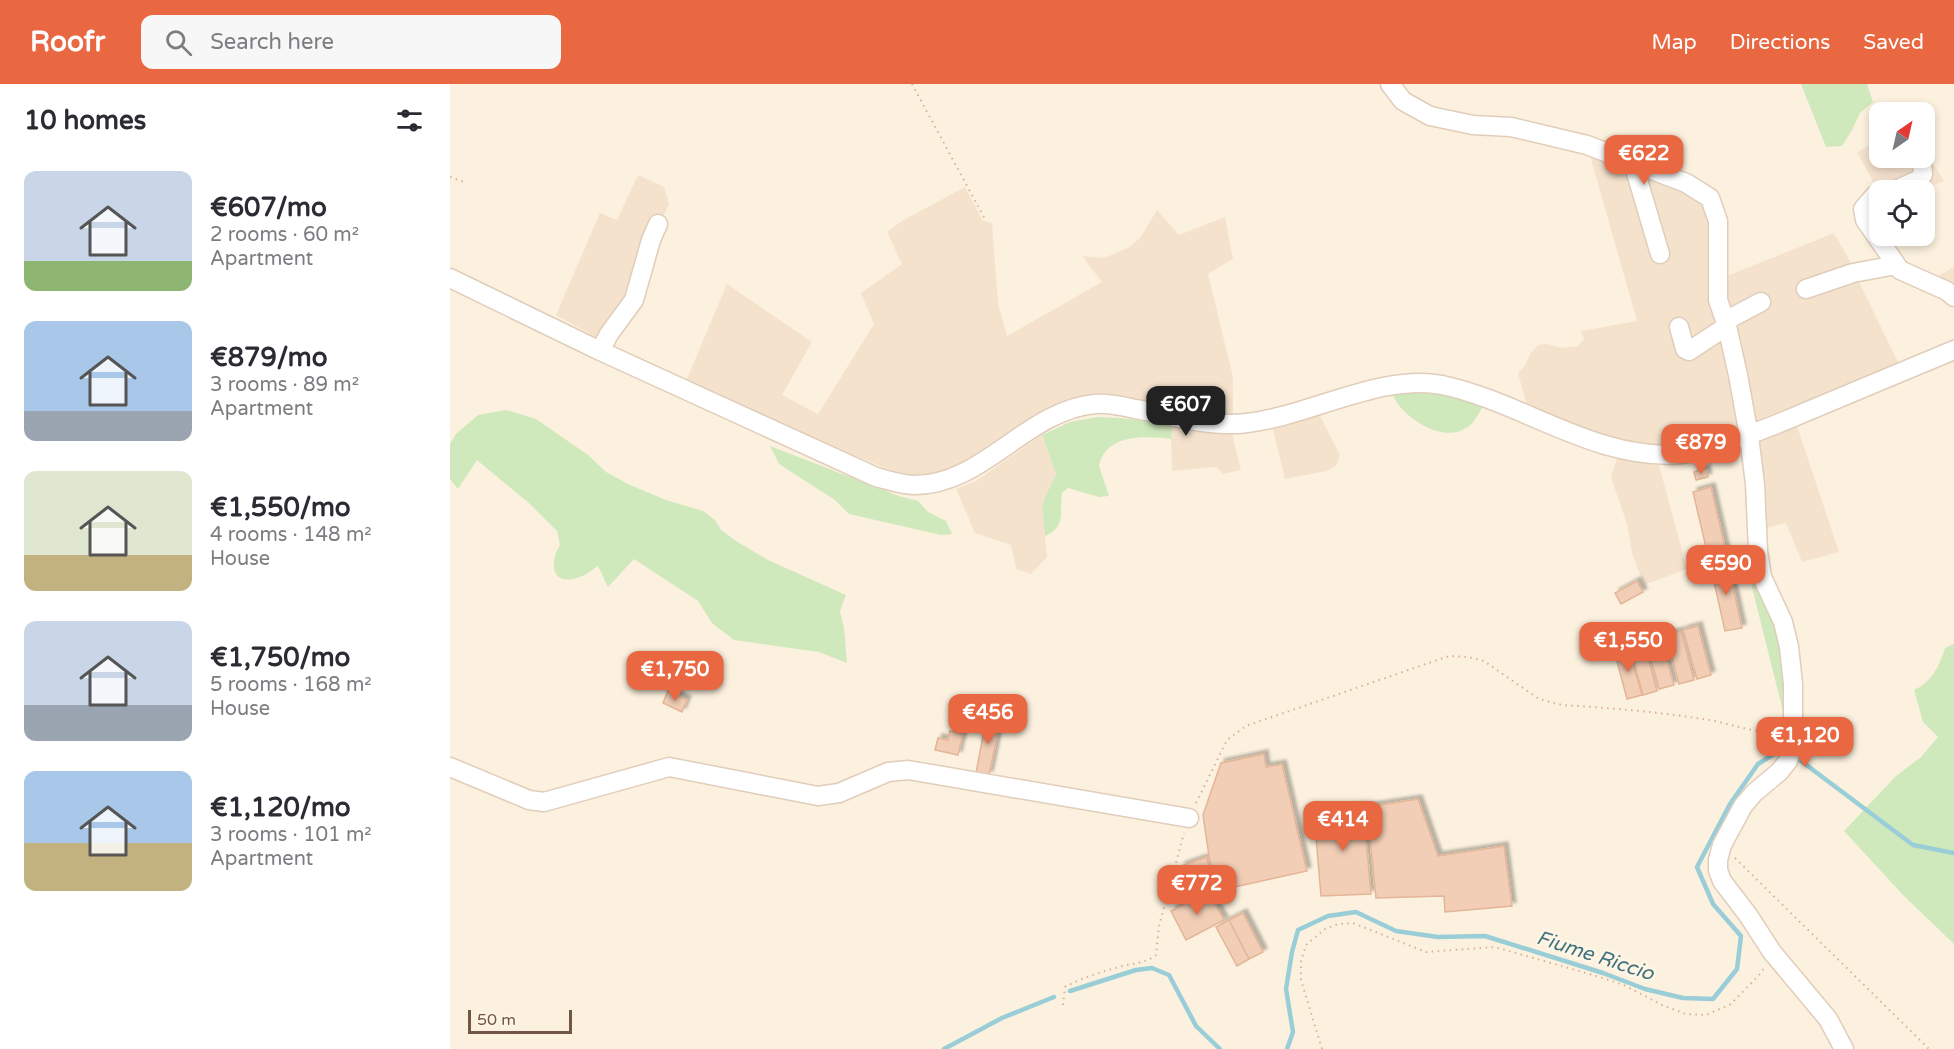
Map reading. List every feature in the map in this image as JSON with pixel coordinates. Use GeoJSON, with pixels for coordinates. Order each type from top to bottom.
{"type":"FeatureCollection","features":[{"type":"Feature","properties":{"kind":"street"},"geometry":{"type":"LineString","coordinates":[[1390,84],[1403,101],[1430,116],[1473,125],[1510,127],[1587,146],[1686,183],[1710,198],[1718,222],[1718,300],[1726,323],[1738,375],[1749,436],[1762,577],[1783,622],[1789,647],[1793,739],[1788,761],[1743,806],[1722,845],[1718,870],[1722,881],[1772,952],[1827,1019],[1844,1049]]}},
{"type":"Feature","properties":{"kind":"street"},"geometry":{"type":"LineString","coordinates":[[1633,163],[1660,254]]}},
{"type":"Feature","properties":{"kind":"street"},"geometry":{"type":"LineString","coordinates":[[1869,202],[1863,209],[1864,219],[1869,226]]}},
{"type":"Feature","properties":{"kind":"street"},"geometry":{"type":"LineString","coordinates":[[600,351],[609,334],[634,300],[651,240],[658,224]]}},
{"type":"Feature","properties":{"kind":"street"},"geometry":{"type":"LineString","coordinates":[[1883,246],[1900,270],[1947,291],[1954,297]]}},
{"type":"Feature","properties":{"kind":"street"},"geometry":{"type":"LineString","coordinates":[[1806,289],[1853,273],[1896,265]]}},
{"type":"Feature","properties":{"kind":"street"},"geometry":{"type":"LineString","coordinates":[[450,278],[600,351],[876,477],[915,485],[944,481],[961,473],[1067,409],[1095,404],[1111,405],[1204,423],[1230,425],[1282,417],[1394,384],[1441,385],[1486,397],[1585,440],[1656,456],[1687,454],[1749,436],[1954,350]]}},
{"type":"Feature","properties":{"kind":"street"},"geometry":{"type":"LineString","coordinates":[[1679,327],[1685,350],[1689,351],[1726,323],[1761,302]]}},
{"type":"Feature","properties":{"kind":"street"},"geometry":{"type":"LineString","coordinates":[[450,767],[529,800],[544,802],[669,767],[818,796],[838,793],[888,772],[908,771],[1189,818]]}},
{"type":"Feature","properties":{"kind":"path"},"geometry":{"type":"LineString","coordinates":[[912,84],[986,221]]}},
{"type":"Feature","properties":{"kind":"path"},"geometry":{"type":"LineString","coordinates":[[450,177],[467,183]]}},
{"type":"Feature","properties":{"kind":"path"},"geometry":{"type":"LineString","coordinates":[[1063,1005],[1065,987],[1120,967],[1148,961],[1156,955],[1159,926],[1189,818],[1227,740],[1246,726],[1449,656],[1484,661],[1539,699],[1562,705],[1632,710],[1710,720],[1753,731],[1781,732],[1793,739]]}},
{"type":"Feature","properties":{"kind":"path"},"geometry":{"type":"LineString","coordinates":[[1722,845],[1929,1049]]}},
{"type":"Feature","properties":{"kind":"path"},"geometry":{"type":"LineString","coordinates":[[1322,1049],[1301,980],[1301,961],[1306,945],[1325,929],[1338,924],[1353,922],[1426,952],[1495,947],[1624,985],[1662,1005],[1686,1014],[1706,1014],[1731,1004],[1760,974],[1772,952]]}},
{"type":"Feature","properties":{"kind":"shaded area"},"geometry":{"type":"Polygon","coordinates":[[[1869,146],[1869,168],[1935,167],[1944,181],[1935,185],[1935,180],[1872,180],[1857,152],[1869,146]]]}},
{"type":"Feature","properties":{"kind":"shaded area"},"geometry":{"type":"Polygon","coordinates":[[[1589,152],[1704,198],[1722,278],[1834,233],[1852,265],[1881,258],[1876,246],[1891,246],[1904,265],[1933,279],[1954,267],[1954,303],[1889,271],[1857,278],[1898,362],[1875,374],[1728,432],[1682,447],[1651,448],[1577,429],[1527,406],[1518,373],[1538,345],[1547,344],[1562,348],[1578,346],[1584,339],[1581,331],[1637,321],[1589,152]]]}},
{"type":"Feature","properties":{"kind":"shaded area"},"geometry":{"type":"Polygon","coordinates":[[[638,175],[664,187],[669,204],[608,344],[556,315],[600,213],[617,220],[638,175]]]}},
{"type":"Feature","properties":{"kind":"shaded area"},"geometry":{"type":"Polygon","coordinates":[[[965,187],[983,221],[992,223],[998,303],[1007,336],[1102,282],[1082,256],[1104,258],[1128,248],[1140,238],[1157,210],[1179,235],[1225,217],[1233,259],[1208,274],[1233,377],[1233,416],[1115,400],[1068,402],[1025,422],[961,465],[944,473],[923,476],[903,475],[820,442],[686,381],[727,284],[812,342],[782,395],[818,414],[874,324],[861,293],[902,264],[887,232],[902,221],[965,187]]]}},
{"type":"Feature","properties":{"kind":"shaded area"},"geometry":{"type":"Polygon","coordinates":[[[1869,190],[1869,226],[1860,202],[1869,190]]]}},
{"type":"Feature","properties":{"kind":"shaded area"},"geometry":{"type":"Polygon","coordinates":[[[1318,412],[1340,455],[1336,466],[1327,471],[1285,479],[1272,425],[1318,412]]]}},
{"type":"Feature","properties":{"kind":"shaded area"},"geometry":{"type":"Polygon","coordinates":[[[1796,423],[1839,552],[1802,562],[1786,523],[1751,532],[1745,503],[1748,471],[1745,445],[1796,423]]]}},
{"type":"Feature","properties":{"kind":"shaded area"},"geometry":{"type":"Polygon","coordinates":[[[1173,424],[1232,433],[1241,470],[1223,474],[1216,467],[1172,471],[1173,424]]]}},
{"type":"Feature","properties":{"kind":"shaded area"},"geometry":{"type":"Polygon","coordinates":[[[1042,435],[1056,474],[1042,507],[1047,557],[1031,574],[1016,569],[1011,545],[975,533],[956,489],[976,481],[1042,435]]]}},
{"type":"Feature","properties":{"kind":"shaded area"},"geometry":{"type":"Polygon","coordinates":[[[1618,456],[1638,463],[1659,465],[1687,569],[1644,585],[1632,553],[1627,524],[1611,477],[1618,456]]]}},
{"type":"Feature","properties":{"kind":"green space"},"geometry":{"type":"Polygon","coordinates":[[[1801,84],[1867,84],[1873,102],[1869,102],[1869,105],[1860,113],[1842,146],[1826,147],[1801,84]]]}},
{"type":"Feature","properties":{"kind":"green space"},"geometry":{"type":"Polygon","coordinates":[[[1435,391],[1484,404],[1468,427],[1450,433],[1441,432],[1432,430],[1415,420],[1400,406],[1391,392],[1435,391]]]}},
{"type":"Feature","properties":{"kind":"green space"},"geometry":{"type":"Polygon","coordinates":[[[506,410],[536,419],[588,455],[606,472],[666,500],[703,511],[715,520],[721,530],[768,560],[846,595],[840,611],[847,663],[819,652],[734,640],[712,623],[698,601],[634,559],[608,587],[598,566],[577,578],[568,580],[557,576],[554,558],[560,545],[557,531],[530,504],[477,460],[458,489],[450,479],[450,444],[456,434],[478,415],[506,410]]]}},
{"type":"Feature","properties":{"kind":"green space"},"geometry":{"type":"Polygon","coordinates":[[[1097,417],[1173,424],[1171,439],[1150,437],[1128,439],[1110,447],[1103,455],[1099,466],[1109,496],[1099,497],[1068,488],[1062,493],[1061,518],[1057,528],[1045,536],[1042,507],[1056,474],[1042,435],[1070,422],[1097,417]]]}},
{"type":"Feature","properties":{"kind":"green space"},"geometry":{"type":"Polygon","coordinates":[[[770,446],[899,496],[918,501],[928,512],[946,521],[952,534],[941,535],[849,514],[835,500],[779,464],[770,446]]]}},
{"type":"Feature","properties":{"kind":"green space"},"geometry":{"type":"Polygon","coordinates":[[[1755,552],[1788,644],[1786,723],[1744,555],[1755,552]]]}},
{"type":"Feature","properties":{"kind":"green space"},"geometry":{"type":"Polygon","coordinates":[[[1954,644],[1954,944],[1903,895],[1844,831],[1896,776],[1921,757],[1938,737],[1923,722],[1914,690],[1930,678],[1945,648],[1954,644]]]}},
{"type":"Feature","properties":{"kind":"building"},"geometry":{"type":"Polygon","coordinates":[[[1706,469],[1708,477],[1696,480],[1694,472],[1706,469]]]}},
{"type":"Feature","properties":{"kind":"building"},"geometry":{"type":"Polygon","coordinates":[[[1711,487],[1727,556],[1709,560],[1693,492],[1711,487]]]}},
{"type":"Feature","properties":{"kind":"building"},"geometry":{"type":"Polygon","coordinates":[[[1727,560],[1742,628],[1725,631],[1710,564],[1727,560]]]}},
{"type":"Feature","properties":{"kind":"building"},"geometry":{"type":"Polygon","coordinates":[[[1637,581],[1643,592],[1621,604],[1615,593],[1637,581]]]}},
{"type":"Feature","properties":{"kind":"building"},"geometry":{"type":"Polygon","coordinates":[[[1698,626],[1711,675],[1697,679],[1683,630],[1698,626]]]}},
{"type":"Feature","properties":{"kind":"building"},"geometry":{"type":"Polygon","coordinates":[[[1681,631],[1694,680],[1679,684],[1666,635],[1681,631]]]}},
{"type":"Feature","properties":{"kind":"building"},"geometry":{"type":"Polygon","coordinates":[[[1660,637],[1674,685],[1659,689],[1646,640],[1660,637]]]}},
{"type":"Feature","properties":{"kind":"building"},"geometry":{"type":"Polygon","coordinates":[[[1644,642],[1657,691],[1643,695],[1629,646],[1644,642]]]}},
{"type":"Feature","properties":{"kind":"building"},"geometry":{"type":"Polygon","coordinates":[[[1628,646],[1642,695],[1627,699],[1614,650],[1628,646]]]}},
{"type":"Feature","properties":{"kind":"building"},"geometry":{"type":"Polygon","coordinates":[[[668,691],[687,700],[682,712],[663,703],[668,691]]]}},
{"type":"Feature","properties":{"kind":"building"},"geometry":{"type":"Polygon","coordinates":[[[987,715],[1001,718],[989,775],[976,773],[987,715]]]}},
{"type":"Feature","properties":{"kind":"building"},"geometry":{"type":"Polygon","coordinates":[[[950,731],[963,734],[958,755],[935,750],[938,738],[948,740],[950,731]]]}},
{"type":"Feature","properties":{"kind":"building"},"geometry":{"type":"Polygon","coordinates":[[[1264,754],[1266,767],[1282,764],[1307,871],[1216,891],[1203,815],[1221,763],[1264,754]]]}},
{"type":"Feature","properties":{"kind":"building"},"geometry":{"type":"Polygon","coordinates":[[[1418,799],[1438,856],[1504,846],[1512,906],[1445,912],[1444,896],[1376,898],[1367,807],[1418,799]]]}},
{"type":"Feature","properties":{"kind":"building"},"geometry":{"type":"Polygon","coordinates":[[[1363,806],[1371,894],[1321,896],[1314,813],[1363,806]]]}},
{"type":"Feature","properties":{"kind":"building"},"geometry":{"type":"Polygon","coordinates":[[[1207,857],[1213,889],[1179,906],[1173,889],[1188,884],[1181,866],[1207,857]]]}},
{"type":"Feature","properties":{"kind":"building"},"geometry":{"type":"Polygon","coordinates":[[[1208,891],[1224,920],[1186,940],[1171,911],[1208,891]]]}},
{"type":"Feature","properties":{"kind":"building"},"geometry":{"type":"Polygon","coordinates":[[[1243,913],[1263,952],[1249,959],[1229,920],[1243,913]]]}},
{"type":"Feature","properties":{"kind":"building"},"geometry":{"type":"Polygon","coordinates":[[[1229,920],[1249,959],[1237,966],[1216,927],[1229,920]]]}},
{"type":"Feature","properties":{"kind":"waterway","name":"Fiume Riccio"},"geometry":{"type":"LineString","coordinates":[[1287,1049],[1293,1032],[1286,989],[1298,930],[1328,916],[1356,912],[1396,931],[1438,937],[1485,936],[1603,973],[1645,989],[1683,998],[1713,999],[1737,969],[1741,936],[1713,904],[1697,867],[1730,804],[1758,764],[1782,749]]}},
{"type":"Feature","properties":{"kind":"waterway","name":"Fiume Riccio"},"geometry":{"type":"LineString","coordinates":[[1801,761],[1913,845],[1954,853]]}},
{"type":"Feature","properties":{"kind":"waterway","name":"Fiume Riccio"},"geometry":{"type":"LineString","coordinates":[[1070,991],[1136,970],[1152,968],[1169,975],[1196,1026],[1220,1049]]}},
{"type":"Feature","properties":{"kind":"waterway","name":"Fiume Riccio"},"geometry":{"type":"LineString","coordinates":[[944,1049],[1002,1018],[1054,997]]}}]}
